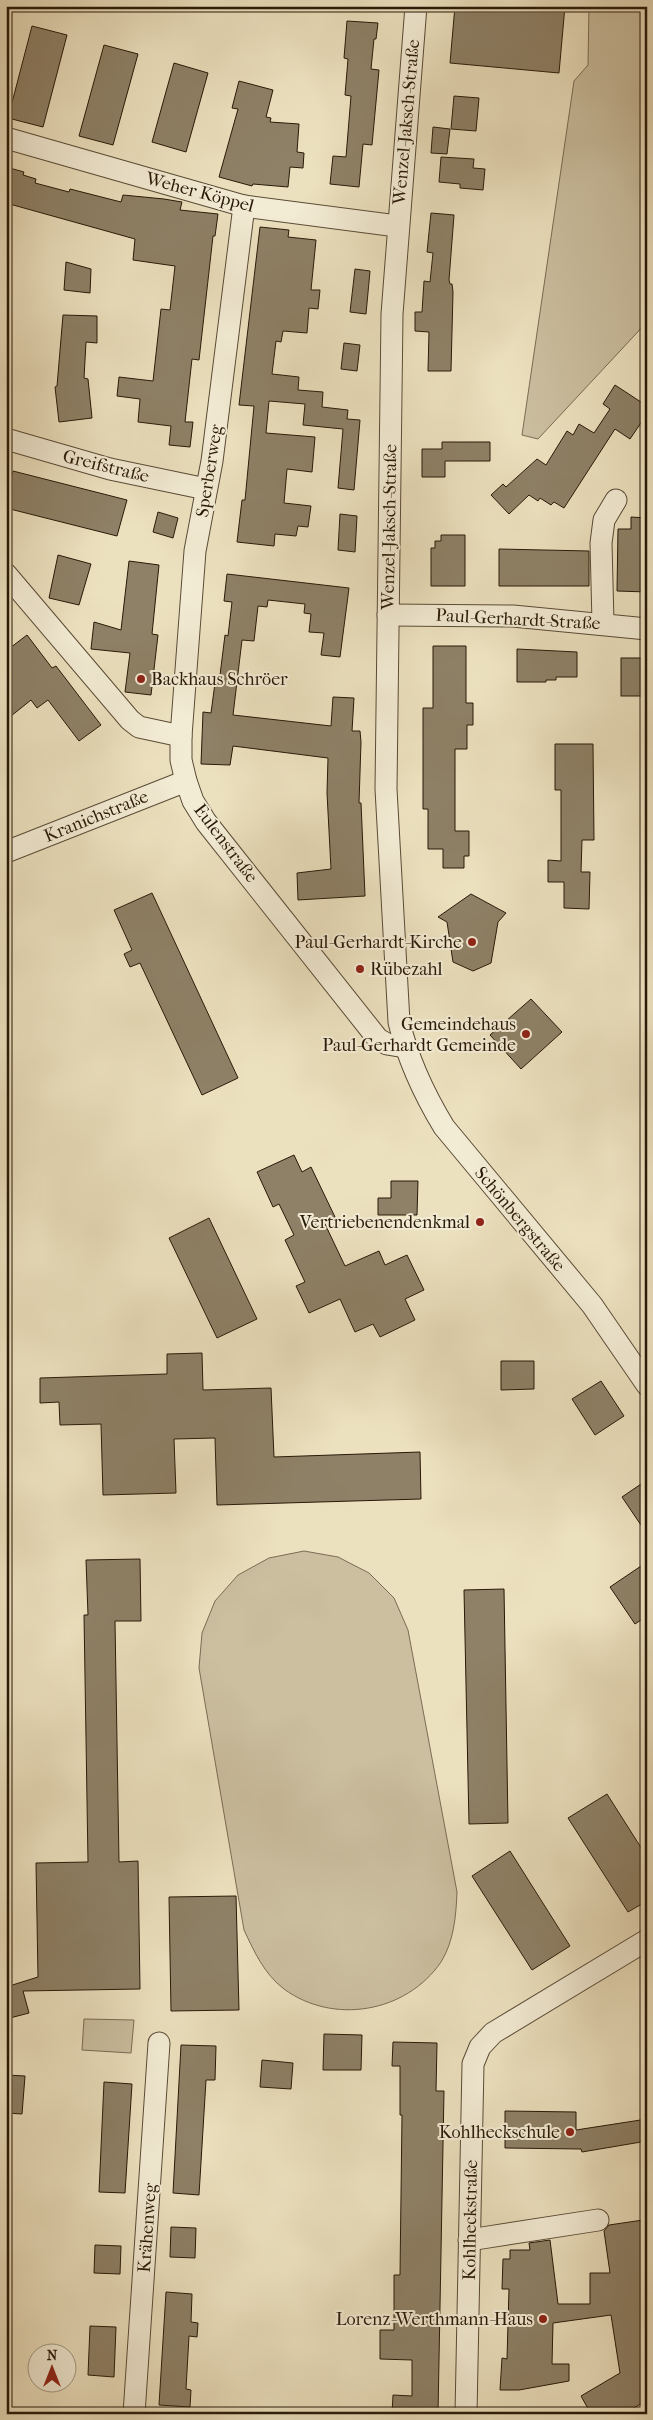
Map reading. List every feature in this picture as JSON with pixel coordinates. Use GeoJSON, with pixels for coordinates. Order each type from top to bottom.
{"type":"FeatureCollection","features":[{"type":"Feature","properties":{"kind":"street","name":"Wenzel-Jaksch-Straße"},"geometry":{"type":"LineString","coordinates":[[405,1047],[399,1022],[386,826],[388,615],[392,314],[397,226],[416,6]]}},
{"type":"Feature","properties":{"kind":"street","name":"Weher Köppel"},"geometry":{"type":"LineString","coordinates":[[6,138],[244,206],[397,226]]}},
{"type":"Feature","properties":{"kind":"street","name":"Sperberweg"},"geometry":{"type":"LineString","coordinates":[[182,736],[195,552],[212,462],[244,206]]}},
{"type":"Feature","properties":{"kind":"street","name":"Greifstraße"},"geometry":{"type":"LineString","coordinates":[[6,439],[110,469],[206,489]]}},
{"type":"Feature","properties":{"kind":"street"},"geometry":{"type":"LineString","coordinates":[[603,623],[600,543],[604,520],[616,500]]}},
{"type":"Feature","properties":{"kind":"street"},"geometry":{"type":"LineString","coordinates":[[6,574],[130,720],[139,727],[182,736]]}},
{"type":"Feature","properties":{"kind":"street","name":"Paul-Gerhardt-Straße"},"geometry":{"type":"LineString","coordinates":[[388,615],[513,616],[603,623],[647,629]]}},
{"type":"Feature","properties":{"kind":"street","name":"Eulenstraße"},"geometry":{"type":"LineString","coordinates":[[182,736],[181,760],[186,781],[193,801],[206,822],[378,1039],[387,1044],[405,1047]]}},
{"type":"Feature","properties":{"kind":"street","name":"Kranichstraße"},"geometry":{"type":"LineString","coordinates":[[6,852],[186,781]]}},
{"type":"Feature","properties":{"kind":"street","name":"Schönbergstraße"},"geometry":{"type":"LineString","coordinates":[[405,1047],[426,1098],[444,1127],[592,1305],[647,1384]]}},
{"type":"Feature","properties":{"kind":"street","name":"Kohlheckstraße"},"geometry":{"type":"LineString","coordinates":[[466,2414],[473,2064],[480,2047],[493,2033],[647,1940]]}},
{"type":"Feature","properties":{"kind":"street","name":"Krähenweg"},"geometry":{"type":"LineString","coordinates":[[134,2414],[159,2043]]}},
{"type":"Feature","properties":{"kind":"street"},"geometry":{"type":"LineString","coordinates":[[469,2240],[598,2220]]}},
{"type":"Feature","properties":{"kind":"shaded area"},"geometry":{"type":"Polygon","coordinates":[[[589,6],[647,6],[647,322],[538,439],[522,435],[574,81],[588,65],[589,6]]]}},
{"type":"Feature","properties":{"kind":"shaded area"},"geometry":{"type":"Polygon","coordinates":[[[304,1551],[338,1557],[369,1573],[394,1598],[408,1630],[457,1892],[452,1937],[441,1962],[426,1979],[409,1993],[389,2002],[368,2008],[346,2010],[324,2007],[303,2000],[284,1989],[260,1962],[244,1930],[199,1668],[202,1633],[215,1601],[238,1575],[269,1558],[304,1551]]]}},
{"type":"Feature","properties":{"kind":"shaded area"},"geometry":{"type":"Polygon","coordinates":[[[84,2019],[134,2020],[131,2053],[82,2050],[84,2019]]]}},
{"type":"Feature","properties":{"kind":"building"},"geometry":{"type":"Polygon","coordinates":[[[455,6],[565,6],[559,73],[450,63],[455,6]]]}},
{"type":"Feature","properties":{"kind":"building"},"geometry":{"type":"Polygon","coordinates":[[[347,21],[378,23],[376,39],[374,39],[371,69],[379,70],[372,145],[363,144],[359,187],[330,184],[333,156],[346,157],[351,96],[345,95],[348,59],[344,58],[347,21]]]}},
{"type":"Feature","properties":{"kind":"building"},"geometry":{"type":"Polygon","coordinates":[[[32,26],[67,35],[43,127],[8,118],[32,26]]]}},
{"type":"Feature","properties":{"kind":"building"},"geometry":{"type":"Polygon","coordinates":[[[104,45],[138,54],[113,145],[79,136],[104,45]]]}},
{"type":"Feature","properties":{"kind":"building"},"geometry":{"type":"Polygon","coordinates":[[[174,63],[208,73],[186,152],[152,142],[174,63]]]}},
{"type":"Feature","properties":{"kind":"building"},"geometry":{"type":"Polygon","coordinates":[[[239,81],[273,90],[266,117],[271,118],[270,122],[299,124],[297,152],[304,153],[303,168],[290,167],[288,187],[253,184],[252,186],[219,177],[238,109],[232,108],[239,81]]]}},
{"type":"Feature","properties":{"kind":"building"},"geometry":{"type":"Polygon","coordinates":[[[454,96],[479,98],[476,131],[451,129],[454,96]]]}},
{"type":"Feature","properties":{"kind":"building"},"geometry":{"type":"Polygon","coordinates":[[[433,127],[450,129],[447,154],[431,153],[433,127]]]}},
{"type":"Feature","properties":{"kind":"building"},"geometry":{"type":"Polygon","coordinates":[[[441,157],[474,159],[473,168],[485,169],[483,190],[460,188],[460,184],[439,182],[441,157]]]}},
{"type":"Feature","properties":{"kind":"building"},"geometry":{"type":"Polygon","coordinates":[[[6,167],[24,172],[23,175],[36,179],[35,183],[69,192],[70,189],[121,202],[123,195],[164,199],[182,202],[180,210],[218,214],[215,236],[213,236],[199,360],[192,359],[185,422],[193,422],[190,447],[169,445],[171,426],[138,422],[140,399],[117,396],[119,377],[153,381],[161,309],[170,310],[175,266],[133,260],[135,239],[6,203],[6,167]]]}},
{"type":"Feature","properties":{"kind":"building"},"geometry":{"type":"Polygon","coordinates":[[[431,213],[454,215],[449,280],[450,284],[452,284],[453,292],[451,371],[428,371],[429,332],[415,331],[415,312],[422,312],[424,281],[430,282],[433,253],[427,252],[431,213]]]}},
{"type":"Feature","properties":{"kind":"building"},"geometry":{"type":"Polygon","coordinates":[[[260,227],[289,230],[288,237],[316,240],[311,290],[320,290],[318,309],[309,308],[307,333],[283,331],[281,342],[276,341],[272,374],[299,377],[298,390],[323,392],[322,407],[348,410],[347,419],[360,420],[354,490],[338,488],[343,429],[303,425],[305,404],[269,401],[266,433],[315,437],[312,472],[287,469],[284,503],[311,506],[308,527],[298,526],[296,536],[275,534],[274,546],[237,542],[242,500],[245,500],[254,406],[239,405],[260,227]]]}},
{"type":"Feature","properties":{"kind":"building"},"geometry":{"type":"Polygon","coordinates":[[[66,262],[91,269],[90,293],[64,290],[66,262]]]}},
{"type":"Feature","properties":{"kind":"building"},"geometry":{"type":"Polygon","coordinates":[[[355,269],[370,271],[366,314],[350,312],[355,269]]]}},
{"type":"Feature","properties":{"kind":"building"},"geometry":{"type":"Polygon","coordinates":[[[63,315],[97,316],[97,343],[86,342],[84,378],[88,379],[92,418],[59,422],[55,387],[57,386],[63,315]]]}},
{"type":"Feature","properties":{"kind":"building"},"geometry":{"type":"Polygon","coordinates":[[[344,343],[360,345],[357,371],[341,369],[344,343]]]}},
{"type":"Feature","properties":{"kind":"building"},"geometry":{"type":"Polygon","coordinates":[[[615,385],[647,406],[647,414],[630,439],[615,429],[564,508],[554,502],[551,505],[540,498],[538,501],[529,495],[509,514],[491,495],[503,484],[506,487],[537,459],[546,465],[567,431],[573,435],[579,424],[594,433],[610,409],[603,404],[615,385]]]}},
{"type":"Feature","properties":{"kind":"building"},"geometry":{"type":"Polygon","coordinates":[[[442,442],[490,442],[490,461],[445,461],[445,477],[422,477],[422,449],[442,449],[442,442]]]}},
{"type":"Feature","properties":{"kind":"building"},"geometry":{"type":"Polygon","coordinates":[[[13,471],[127,500],[117,536],[6,508],[6,496],[13,471]]]}},
{"type":"Feature","properties":{"kind":"building"},"geometry":{"type":"Polygon","coordinates":[[[158,512],[178,518],[173,538],[153,532],[158,512]]]}},
{"type":"Feature","properties":{"kind":"building"},"geometry":{"type":"Polygon","coordinates":[[[340,514],[357,516],[355,552],[338,550],[340,514]]]}},
{"type":"Feature","properties":{"kind":"building"},"geometry":{"type":"Polygon","coordinates":[[[631,517],[647,518],[647,592],[617,591],[618,529],[631,529],[631,517]]]}},
{"type":"Feature","properties":{"kind":"building"},"geometry":{"type":"Polygon","coordinates":[[[441,535],[465,535],[465,586],[431,586],[431,548],[435,548],[435,541],[441,541],[441,535]]]}},
{"type":"Feature","properties":{"kind":"building"},"geometry":{"type":"Polygon","coordinates":[[[499,549],[589,551],[589,586],[499,586],[499,549]]]}},
{"type":"Feature","properties":{"kind":"building"},"geometry":{"type":"Polygon","coordinates":[[[58,555],[91,564],[79,605],[49,598],[58,555]]]}},
{"type":"Feature","properties":{"kind":"building"},"geometry":{"type":"Polygon","coordinates":[[[129,561],[159,565],[152,634],[158,635],[151,695],[125,692],[130,653],[91,649],[94,622],[121,630],[129,561]]]}},
{"type":"Feature","properties":{"kind":"building"},"geometry":{"type":"Polygon","coordinates":[[[227,574],[349,588],[340,657],[321,655],[324,633],[309,632],[311,614],[304,613],[305,604],[268,600],[267,607],[258,606],[254,641],[242,640],[233,715],[331,726],[333,697],[354,698],[352,731],[360,731],[361,742],[359,803],[361,803],[365,896],[298,900],[297,873],[331,869],[327,793],[328,758],[233,746],[230,765],[201,764],[203,712],[211,713],[215,683],[219,683],[225,635],[228,636],[232,602],[224,601],[227,574]]]}},
{"type":"Feature","properties":{"kind":"building"},"geometry":{"type":"Polygon","coordinates":[[[27,635],[52,668],[56,666],[101,725],[79,741],[48,700],[37,708],[31,700],[6,720],[6,651],[27,635]]]}},
{"type":"Feature","properties":{"kind":"building"},"geometry":{"type":"Polygon","coordinates":[[[433,646],[466,646],[466,703],[473,703],[473,725],[467,725],[467,749],[455,749],[455,831],[469,831],[469,856],[464,856],[464,868],[443,868],[443,849],[428,849],[428,809],[423,809],[423,708],[433,708],[433,646]]]}},
{"type":"Feature","properties":{"kind":"building"},"geometry":{"type":"Polygon","coordinates":[[[517,649],[577,652],[577,677],[556,677],[556,680],[546,680],[546,682],[517,682],[517,649]]]}},
{"type":"Feature","properties":{"kind":"building"},"geometry":{"type":"Polygon","coordinates":[[[621,658],[647,658],[647,696],[621,696],[621,658]]]}},
{"type":"Feature","properties":{"kind":"building"},"geometry":{"type":"Polygon","coordinates":[[[555,744],[593,744],[594,840],[582,840],[581,872],[590,872],[589,909],[564,908],[564,882],[548,882],[548,860],[561,861],[561,790],[555,790],[555,744]]]}},
{"type":"Feature","properties":{"kind":"building"},"geometry":{"type":"Polygon","coordinates":[[[152,893],[238,1078],[202,1095],[140,963],[130,967],[124,954],[132,950],[114,910],[152,893]]]}},
{"type":"Feature","properties":{"kind":"building","name":"Paul-Gerhardt-Kirche"},"geometry":{"type":"Polygon","coordinates":[[[471,894],[506,913],[498,922],[491,963],[473,971],[453,962],[447,922],[438,917],[471,894]]]}},
{"type":"Feature","properties":{"kind":"building","name":"Gemeindehaus Paul-Gerhardt Gemeinde"},"geometry":{"type":"Polygon","coordinates":[[[531,999],[562,1032],[521,1069],[490,1035],[531,999]]]}},
{"type":"Feature","properties":{"kind":"building"},"geometry":{"type":"Polygon","coordinates":[[[294,1155],[302,1172],[311,1167],[335,1217],[324,1222],[345,1266],[379,1251],[385,1265],[407,1255],[424,1290],[405,1299],[415,1320],[380,1337],[373,1324],[355,1332],[340,1299],[309,1313],[296,1286],[305,1282],[285,1240],[294,1235],[279,1204],[273,1207],[257,1172],[294,1155]]]}},
{"type":"Feature","properties":{"kind":"building"},"geometry":{"type":"Polygon","coordinates":[[[391,1181],[418,1181],[417,1215],[378,1215],[378,1198],[391,1198],[391,1181]]]}},
{"type":"Feature","properties":{"kind":"building"},"geometry":{"type":"Polygon","coordinates":[[[209,1218],[257,1319],[217,1338],[169,1238],[209,1218]]]}},
{"type":"Feature","properties":{"kind":"building"},"geometry":{"type":"Polygon","coordinates":[[[202,1353],[203,1390],[271,1388],[274,1457],[420,1452],[421,1499],[217,1505],[215,1438],[174,1439],[176,1493],[103,1495],[101,1424],[60,1425],[59,1402],[40,1403],[40,1378],[167,1374],[167,1354],[202,1353]]]}},
{"type":"Feature","properties":{"kind":"building"},"geometry":{"type":"Polygon","coordinates":[[[501,1361],[534,1361],[534,1389],[501,1390],[501,1361]]]}},
{"type":"Feature","properties":{"kind":"building"},"geometry":{"type":"Polygon","coordinates":[[[601,1381],[624,1416],[595,1435],[572,1399],[601,1381]]]}},
{"type":"Feature","properties":{"kind":"building"},"geometry":{"type":"Polygon","coordinates":[[[647,1480],[647,1534],[622,1497],[647,1480]]]}},
{"type":"Feature","properties":{"kind":"building"},"geometry":{"type":"Polygon","coordinates":[[[140,1559],[141,1621],[115,1621],[119,1862],[138,1861],[140,1989],[23,1991],[29,2013],[6,2019],[6,1987],[38,1977],[36,1863],[88,1862],[84,1615],[88,1615],[86,1560],[140,1559]]]}},
{"type":"Feature","properties":{"kind":"building"},"geometry":{"type":"Polygon","coordinates":[[[647,1562],[647,1616],[635,1624],[610,1587],[647,1562]]]}},
{"type":"Feature","properties":{"kind":"building"},"geometry":{"type":"Polygon","coordinates":[[[504,1589],[508,1823],[469,1824],[464,1590],[504,1589]]]}},
{"type":"Feature","properties":{"kind":"building"},"geometry":{"type":"Polygon","coordinates":[[[607,1794],[647,1857],[647,1901],[628,1912],[568,1818],[607,1794]]]}},
{"type":"Feature","properties":{"kind":"building"},"geometry":{"type":"Polygon","coordinates":[[[510,1851],[570,1946],[532,1970],[472,1876],[510,1851]]]}},
{"type":"Feature","properties":{"kind":"building"},"geometry":{"type":"Polygon","coordinates":[[[236,1896],[239,2010],[171,2011],[169,1897],[236,1896]]]}},
{"type":"Feature","properties":{"kind":"building"},"geometry":{"type":"Polygon","coordinates":[[[324,2034],[362,2035],[361,2070],[323,2070],[324,2034]]]}},
{"type":"Feature","properties":{"kind":"building"},"geometry":{"type":"Polygon","coordinates":[[[393,2042],[437,2043],[436,2091],[444,2091],[438,2414],[392,2414],[393,2395],[412,2396],[412,2360],[380,2359],[380,2330],[394,2330],[394,2275],[400,2275],[402,2115],[400,2115],[400,2066],[392,2066],[393,2042]]]}},
{"type":"Feature","properties":{"kind":"building"},"geometry":{"type":"Polygon","coordinates":[[[181,2045],[216,2046],[215,2080],[206,2080],[199,2195],[173,2193],[181,2045]]]}},
{"type":"Feature","properties":{"kind":"building"},"geometry":{"type":"Polygon","coordinates":[[[262,2060],[293,2063],[291,2089],[260,2087],[262,2060]]]}},
{"type":"Feature","properties":{"kind":"building"},"geometry":{"type":"Polygon","coordinates":[[[6,2075],[25,2076],[22,2114],[6,2113],[6,2075]]]}},
{"type":"Feature","properties":{"kind":"building"},"geometry":{"type":"Polygon","coordinates":[[[104,2082],[132,2084],[125,2193],[99,2192],[104,2082]]]}},
{"type":"Feature","properties":{"kind":"building"},"geometry":{"type":"Polygon","coordinates":[[[505,2111],[576,2112],[576,2130],[647,2119],[647,2141],[582,2152],[581,2149],[505,2148],[505,2111]]]}},
{"type":"Feature","properties":{"kind":"building","name":"Lorenz-Werthmann-Haus"},"geometry":{"type":"Polygon","coordinates":[[[643,2220],[647,2248],[647,2400],[624,2414],[591,2414],[581,2396],[620,2373],[611,2315],[553,2323],[552,2364],[569,2364],[569,2381],[519,2390],[500,2390],[502,2358],[507,2359],[509,2289],[502,2289],[503,2259],[510,2259],[510,2250],[530,2250],[529,2243],[550,2240],[558,2304],[590,2304],[590,2273],[610,2273],[604,2231],[609,2225],[643,2220]]]}},
{"type":"Feature","properties":{"kind":"building"},"geometry":{"type":"Polygon","coordinates":[[[171,2227],[196,2228],[195,2258],[170,2257],[171,2227]]]}},
{"type":"Feature","properties":{"kind":"building"},"geometry":{"type":"Polygon","coordinates":[[[95,2245],[121,2246],[120,2274],[94,2273],[95,2245]]]}},
{"type":"Feature","properties":{"kind":"building"},"geometry":{"type":"Polygon","coordinates":[[[166,2292],[192,2294],[191,2322],[198,2323],[197,2337],[189,2336],[186,2389],[191,2390],[190,2407],[159,2405],[166,2292]]]}},
{"type":"Feature","properties":{"kind":"building"},"geometry":{"type":"Polygon","coordinates":[[[90,2326],[116,2327],[114,2377],[88,2375],[90,2326]]]}},
{"type":"Feature","properties":{"kind":"place","name":"Backhaus Schröer"},"geometry":{"type":"Point","coordinates":[141,679]}},
{"type":"Feature","properties":{"kind":"place","name":"Paul-Gerhardt-Kirche"},"geometry":{"type":"Point","coordinates":[472,942]}},
{"type":"Feature","properties":{"kind":"place","name":"Rübezahl"},"geometry":{"type":"Point","coordinates":[360,969]}},
{"type":"Feature","properties":{"kind":"place","name":"Gemeindehaus Paul-Gerhardt Gemeinde"},"geometry":{"type":"Point","coordinates":[526,1034]}},
{"type":"Feature","properties":{"kind":"place","name":"Vertriebenendenkmal"},"geometry":{"type":"Point","coordinates":[480,1222]}},
{"type":"Feature","properties":{"kind":"place","name":"Kohlheckschule"},"geometry":{"type":"Point","coordinates":[570,2132]}},
{"type":"Feature","properties":{"kind":"place","name":"Lorenz-Werthmann-Haus"},"geometry":{"type":"Point","coordinates":[543,2319]}}]}
